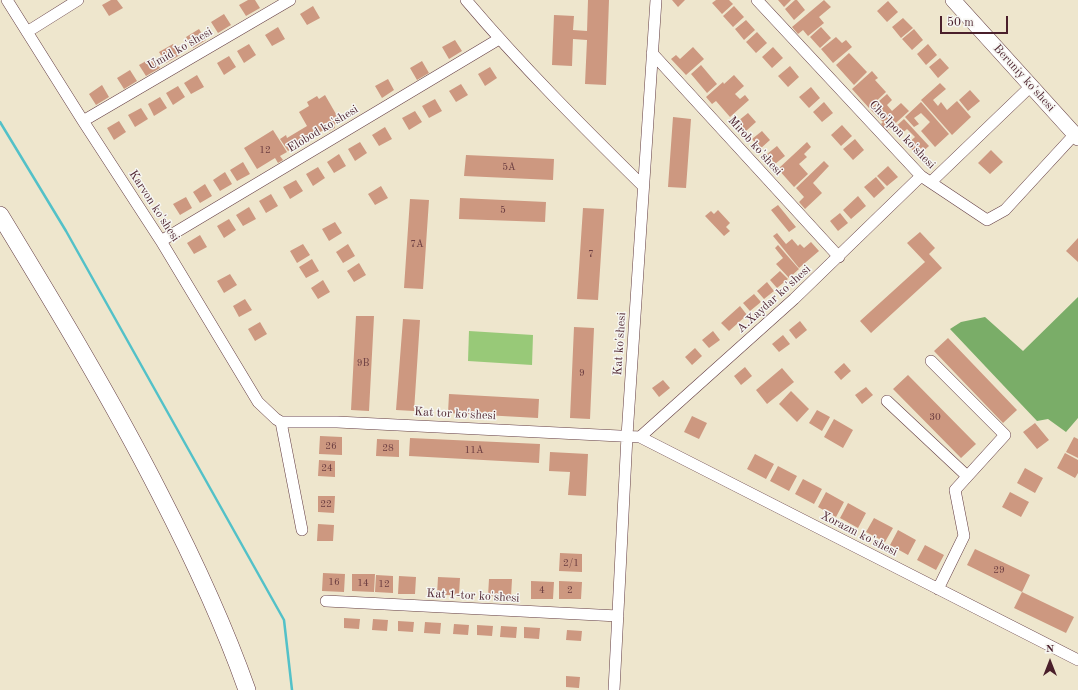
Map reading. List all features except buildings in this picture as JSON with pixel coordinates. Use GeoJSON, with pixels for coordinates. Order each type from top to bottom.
{"type":"FeatureCollection","features":[{"type":"Feature","properties":{"kind":"highway"},"geometry":{"type":"LineString","coordinates":[[0,215],[112,403],[153,480],[214,604],[233,649],[247,690]]}},
{"type":"Feature","properties":{"kind":"main road","name":"Beruniy ko'shesi"},"geometry":{"type":"LineString","coordinates":[[953,0],[1076,136]]}},
{"type":"Feature","properties":{"kind":"street","name":"Karvon ko'shesi"},"geometry":{"type":"LineString","coordinates":[[7,0],[161,241],[258,402],[281,422]]}},
{"type":"Feature","properties":{"kind":"street"},"geometry":{"type":"LineString","coordinates":[[27,32],[78,0]]}},
{"type":"Feature","properties":{"kind":"street","name":"Umid ko'shesi"},"geometry":{"type":"LineString","coordinates":[[83,120],[290,0]]}},
{"type":"Feature","properties":{"kind":"street"},"geometry":{"type":"LineString","coordinates":[[466,0],[499,39],[579,123],[643,186]]}},
{"type":"Feature","properties":{"kind":"street","name":"Kat ko'shesi"},"geometry":{"type":"LineString","coordinates":[[614,690],[627,436],[656,0]]}},
{"type":"Feature","properties":{"kind":"street","name":"Cho'lpon ko'shesi"},"geometry":{"type":"LineString","coordinates":[[757,0],[921,176],[986,220],[1005,210],[1076,136]]}},
{"type":"Feature","properties":{"kind":"street","name":"Elobod ko'shesi"},"geometry":{"type":"LineString","coordinates":[[161,241],[499,39]]}},
{"type":"Feature","properties":{"kind":"street","name":"Mirob ko'shesi"},"geometry":{"type":"LineString","coordinates":[[652,53],[839,257]]}},
{"type":"Feature","properties":{"kind":"street"},"geometry":{"type":"LineString","coordinates":[[931,182],[1031,86]]}},
{"type":"Feature","properties":{"kind":"street","name":"A.Xaydar ko'shesi"},"geometry":{"type":"LineString","coordinates":[[640,437],[794,299],[921,176]]}},
{"type":"Feature","properties":{"kind":"street"},"geometry":{"type":"LineString","coordinates":[[931,361],[1005,435],[955,490],[964,536],[938,589]]}},
{"type":"Feature","properties":{"kind":"street"},"geometry":{"type":"LineString","coordinates":[[886,401],[967,476]]}},
{"type":"Feature","properties":{"kind":"street"},"geometry":{"type":"LineString","coordinates":[[281,422],[302,530]]}},
{"type":"Feature","properties":{"kind":"street","name":"Kat tor ko'shesi"},"geometry":{"type":"LineString","coordinates":[[281,422],[337,422],[627,436]]}},
{"type":"Feature","properties":{"kind":"street","name":"Xorazm ko'shesi"},"geometry":{"type":"LineString","coordinates":[[627,436],[640,437],[1078,660]]}},
{"type":"Feature","properties":{"kind":"street","name":"Kat 1-tor ko'shesi"},"geometry":{"type":"LineString","coordinates":[[326,601],[618,616]]}},
{"type":"Feature","properties":{"kind":"green space"},"geometry":{"type":"Polygon","coordinates":[[[1078,297],[1078,418],[1066,432],[1048,419],[1037,421],[950,329],[961,322],[985,317],[1023,351],[1078,297]]]}},
{"type":"Feature","properties":{"kind":"green space"},"geometry":{"type":"Polygon","coordinates":[[[469,331],[533,335],[532,365],[468,361],[469,331]]]}},
{"type":"Feature","properties":{"kind":"waterway"},"geometry":{"type":"LineString","coordinates":[[0,122],[66,231],[284,620],[292,690]]}}]}
